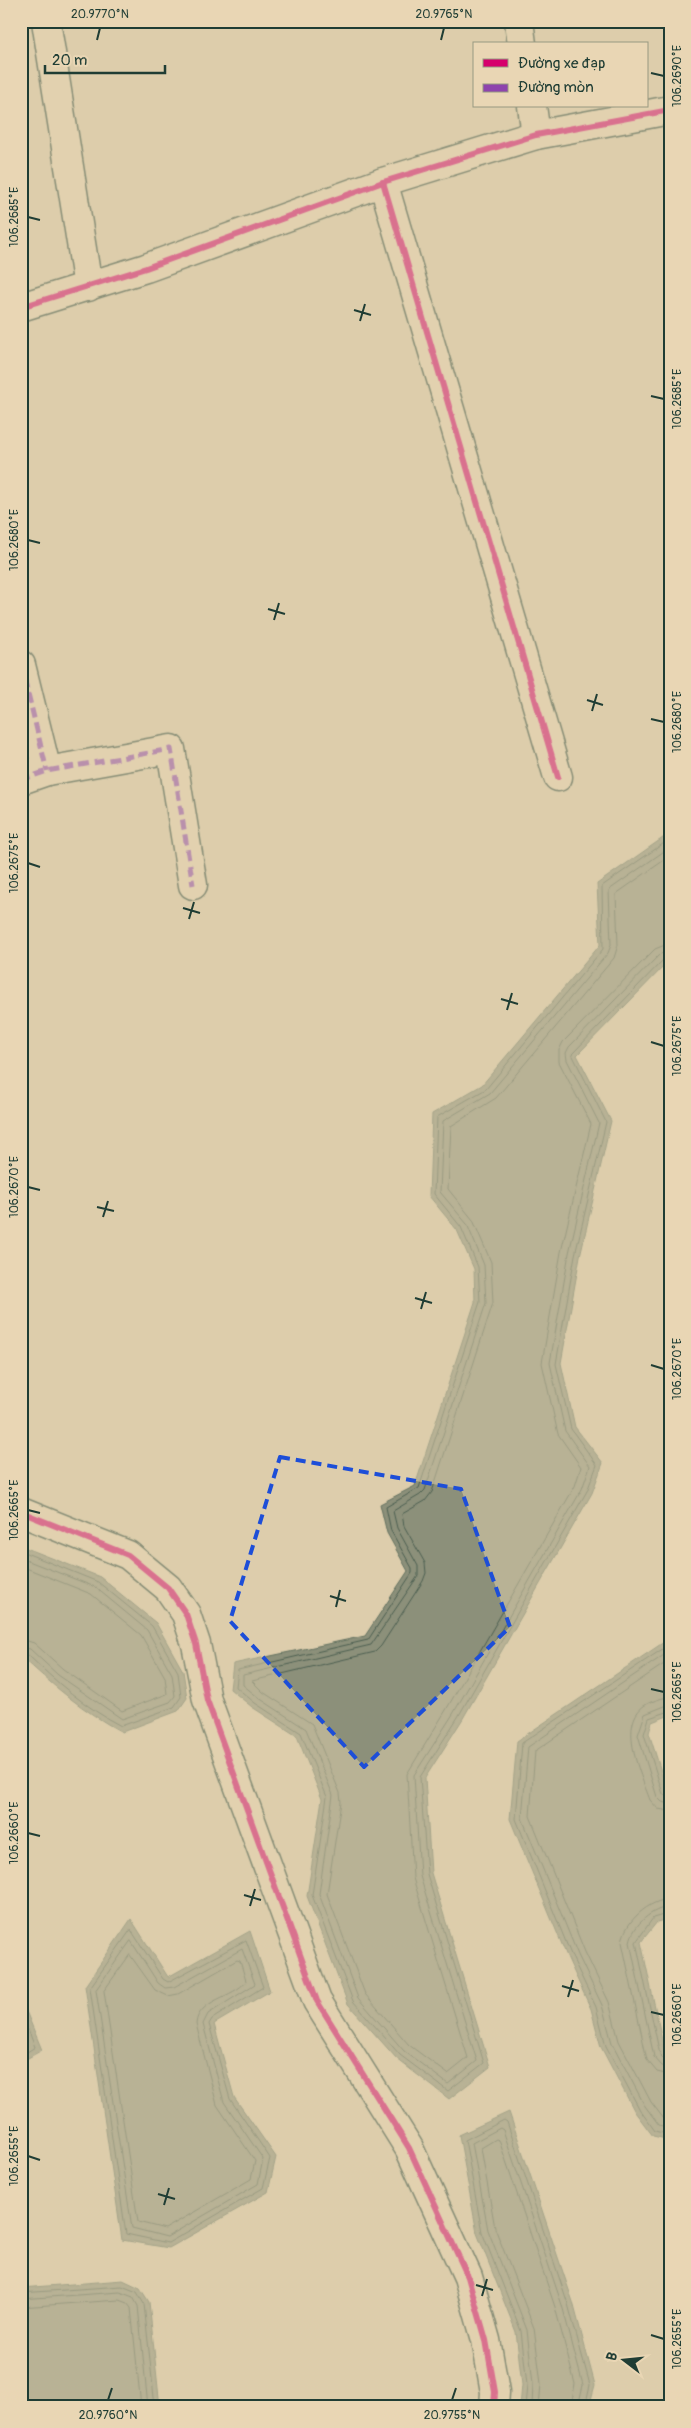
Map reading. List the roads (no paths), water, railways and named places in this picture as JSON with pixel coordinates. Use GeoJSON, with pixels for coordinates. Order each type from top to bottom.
{"type":"FeatureCollection","features":[{"type":"Feature","properties":{"kind":"street"},"geometry":{"type":"LineString","coordinates":[[46,21],[88,287]]}},
{"type":"Feature","properties":{"kind":"street"},"geometry":{"type":"LineString","coordinates":[[519,21],[522,42]]}},
{"type":"Feature","properties":{"kind":"street"},"geometry":{"type":"LineString","coordinates":[[532,108],[536,135]]}},
{"type":"Feature","properties":{"kind":"street"},"geometry":{"type":"LineString","coordinates":[[21,307],[88,287],[383,182],[536,135],[670,110]]}},
{"type":"Feature","properties":{"kind":"street"},"geometry":{"type":"LineString","coordinates":[[383,182],[558,777]]}},
{"type":"Feature","properties":{"kind":"street"},"geometry":{"type":"LineString","coordinates":[[21,665],[48,771]]}},
{"type":"Feature","properties":{"kind":"street"},"geometry":{"type":"LineString","coordinates":[[21,780],[48,771],[171,749],[193,886]]}},
{"type":"Feature","properties":{"kind":"street"},"geometry":{"type":"LineString","coordinates":[[21,1512],[128,1555],[168,1588],[186,1614],[196,1644],[207,1700],[314,1994],[409,2148],[468,2277],[486,2340],[494,2392],[494,2407]]}},
{"type":"Feature","properties":{"kind":"water"},"geometry":{"type":"Polygon","coordinates":[[[670,833],[670,960],[577,1055],[611,1121],[580,1256],[561,1363],[575,1427],[603,1463],[592,1493],[462,1720],[425,1778],[431,1873],[490,2067],[449,2099],[397,2059],[348,2004],[307,1896],[322,1799],[297,1736],[252,1707],[230,1689],[233,1664],[365,1636],[408,1571],[387,1533],[380,1504],[415,1486],[475,1302],[474,1269],[457,1230],[429,1196],[432,1114],[482,1085],[600,945],[597,884],[670,833]]]}},
{"type":"Feature","properties":{"kind":"water"},"geometry":{"type":"Polygon","coordinates":[[[21,1546],[100,1577],[156,1623],[183,1671],[187,1698],[178,1711],[122,1732],[95,1716],[69,1697],[21,1656],[21,1546]]]}},
{"type":"Feature","properties":{"kind":"water"},"geometry":{"type":"Polygon","coordinates":[[[670,1638],[670,1715],[652,1722],[649,1733],[670,1800],[670,1918],[657,1922],[641,1942],[665,2054],[670,2058],[670,2140],[653,2136],[635,2112],[601,2047],[591,2009],[568,1959],[510,1819],[517,1741],[670,1638]]]}},
{"type":"Feature","properties":{"kind":"water"},"geometry":{"type":"Polygon","coordinates":[[[131,1919],[168,1977],[250,1931],[270,1991],[214,2024],[234,2097],[276,2157],[268,2192],[169,2248],[122,2240],[85,1986],[131,1919]]]}},
{"type":"Feature","properties":{"kind":"water"},"geometry":{"type":"Polygon","coordinates":[[[21,1999],[42,2050],[21,2062],[21,1999]]]}},
{"type":"Feature","properties":{"kind":"water"},"geometry":{"type":"Polygon","coordinates":[[[509,2112],[573,2302],[595,2385],[589,2407],[520,2407],[522,2385],[516,2332],[477,2233],[459,2135],[509,2112]]]}},
{"type":"Feature","properties":{"kind":"water"},"geometry":{"type":"Polygon","coordinates":[[[123,2280],[140,2288],[149,2302],[160,2407],[21,2407],[21,2288],[123,2280]]]}}]}
